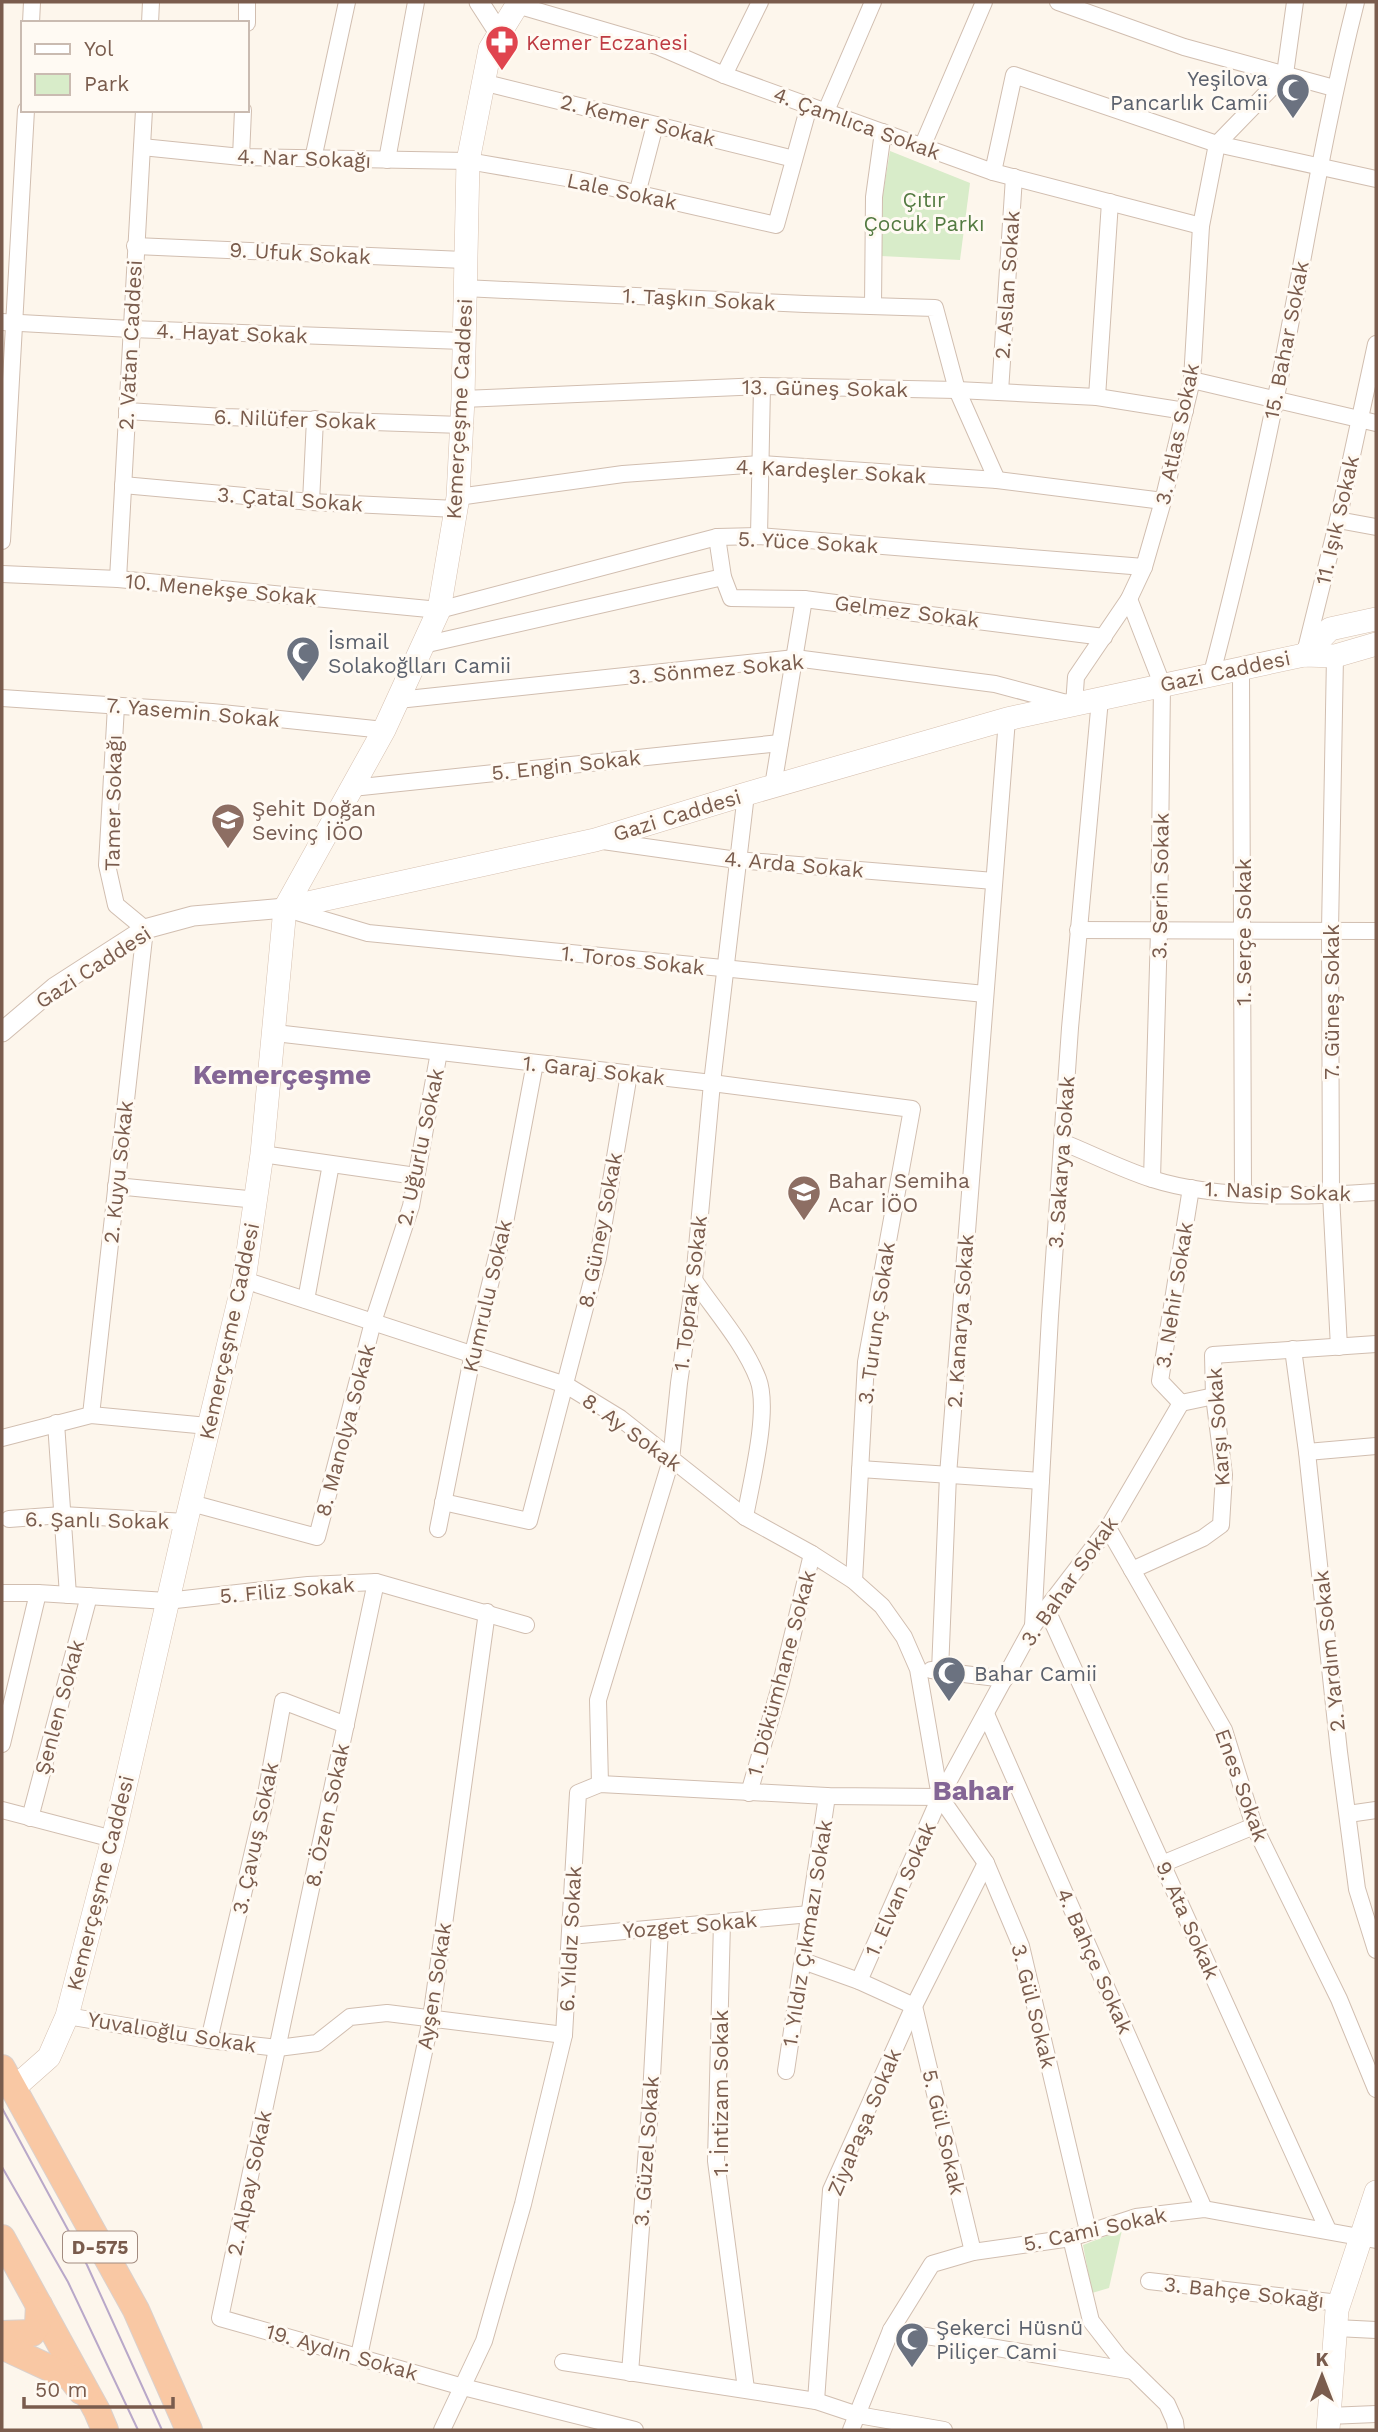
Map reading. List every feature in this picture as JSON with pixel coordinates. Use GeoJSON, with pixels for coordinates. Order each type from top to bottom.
{"type":"FeatureCollection","features":[{"type":"Feature","properties":{"kind":"highway","name":"D-575"},"geometry":{"type":"LineString","coordinates":[[8,2078],[136,2310],[189,2430]]}},
{"type":"Feature","properties":{"kind":"highway"},"geometry":{"type":"LineString","coordinates":[[2,2238],[101,2420]]}},
{"type":"Feature","properties":{"kind":"highway"},"geometry":{"type":"LineString","coordinates":[[2,2334],[32,2333],[38,2324],[39,2305]]}},
{"type":"Feature","properties":{"kind":"highway"},"geometry":{"type":"LineString","coordinates":[[2,2346],[71,2378],[101,2420]]}},
{"type":"Feature","properties":{"kind":"main road","name":"Kemerçeşme Caddesi"},"geometry":{"type":"LineString","coordinates":[[8,2078],[49,2057],[66,2016],[113,1839],[244,1280],[257,1200],[285,908],[384,730],[439,610],[457,503],[463,399],[468,161],[490,49],[518,3]]}},
{"type":"Feature","properties":{"kind":"main road"},"geometry":{"type":"LineString","coordinates":[[1304,655],[1330,629],[1376,619]]}},
{"type":"Feature","properties":{"kind":"main road","name":"Gazi Caddesi"},"geometry":{"type":"LineString","coordinates":[[285,908],[595,840],[746,793],[1007,719],[1304,655],[1335,656],[1376,644]]}},
{"type":"Feature","properties":{"kind":"main road"},"geometry":{"type":"LineString","coordinates":[[1328,2423],[1339,2303],[1368,2237],[1376,2192]]}},
{"type":"Feature","properties":{"kind":"street"},"geometry":{"type":"LineString","coordinates":[[31,21],[32,2]]}},
{"type":"Feature","properties":{"kind":"street"},"geometry":{"type":"LineString","coordinates":[[150,21],[151,2]]}},
{"type":"Feature","properties":{"kind":"street"},"geometry":{"type":"LineString","coordinates":[[247,2],[247,21]]}},
{"type":"Feature","properties":{"kind":"street"},"geometry":{"type":"LineString","coordinates":[[313,159],[347,2]]}},
{"type":"Feature","properties":{"kind":"street"},"geometry":{"type":"LineString","coordinates":[[387,160],[416,2]]}},
{"type":"Feature","properties":{"kind":"street"},"geometry":{"type":"LineString","coordinates":[[479,2],[499,33]]}},
{"type":"Feature","properties":{"kind":"street"},"geometry":{"type":"LineString","coordinates":[[724,75],[760,2]]}},
{"type":"Feature","properties":{"kind":"street"},"geometry":{"type":"LineString","coordinates":[[826,111],[873,2]]}},
{"type":"Feature","properties":{"kind":"street"},"geometry":{"type":"LineString","coordinates":[[922,147],[984,2]]}},
{"type":"Feature","properties":{"kind":"street"},"geometry":{"type":"LineString","coordinates":[[1058,2],[1184,47],[1334,88]]}},
{"type":"Feature","properties":{"kind":"street"},"geometry":{"type":"LineString","coordinates":[[1217,144],[1285,74],[1295,2]]}},
{"type":"Feature","properties":{"kind":"street","name":"15. Bahar Sokak"},"geometry":{"type":"LineString","coordinates":[[1211,677],[1276,399],[1334,88],[1356,2]]}},
{"type":"Feature","properties":{"kind":"street","name":"4. Çamlıca Sokak"},"geometry":{"type":"LineString","coordinates":[[518,3],[657,46],[724,75],[993,172],[1201,226]]}},
{"type":"Feature","properties":{"kind":"street"},"geometry":{"type":"LineString","coordinates":[[993,172],[1014,75],[1217,144],[1376,179]]}},
{"type":"Feature","properties":{"kind":"street","name":"2. Kemer Sokak"},"geometry":{"type":"LineString","coordinates":[[482,82],[794,159]]}},
{"type":"Feature","properties":{"kind":"street"},"geometry":{"type":"LineString","coordinates":[[794,159],[810,106]]}},
{"type":"Feature","properties":{"kind":"street"},"geometry":{"type":"LineString","coordinates":[[2,541],[9,322],[26,112]]}},
{"type":"Feature","properties":{"kind":"street","name":"2. Vatan Caddesi"},"geometry":{"type":"LineString","coordinates":[[118,579],[144,112]]}},
{"type":"Feature","properties":{"kind":"street"},"geometry":{"type":"LineString","coordinates":[[241,157],[243,112]]}},
{"type":"Feature","properties":{"kind":"street"},"geometry":{"type":"LineString","coordinates":[[637,194],[655,125]]}},
{"type":"Feature","properties":{"kind":"street"},"geometry":{"type":"LineString","coordinates":[[873,306],[874,197],[883,132]]}},
{"type":"Feature","properties":{"kind":"street","name":"3. Atlas Sokak"},"geometry":{"type":"LineString","coordinates":[[1074,705],[1076,677],[1129,599],[1144,567],[1163,501],[1192,380],[1201,226],[1217,144]]}},
{"type":"Feature","properties":{"kind":"street","name":"4. Nar Sokağı"},"geometry":{"type":"LineString","coordinates":[[142,147],[241,157],[468,161]]}},
{"type":"Feature","properties":{"kind":"street","name":"Lale Sokak"},"geometry":{"type":"LineString","coordinates":[[468,161],[578,180],[776,225],[794,159]]}},
{"type":"Feature","properties":{"kind":"street","name":"2. Aslan Sokak"},"geometry":{"type":"LineString","coordinates":[[1000,392],[1014,177]]}},
{"type":"Feature","properties":{"kind":"street"},"geometry":{"type":"LineString","coordinates":[[1097,397],[1110,202]]}},
{"type":"Feature","properties":{"kind":"street","name":"9. Ufuk Sokak"},"geometry":{"type":"LineString","coordinates":[[135,246],[464,260]]}},
{"type":"Feature","properties":{"kind":"street","name":"1. Taşkın Sokak"},"geometry":{"type":"LineString","coordinates":[[464,288],[935,307],[957,390]]}},
{"type":"Feature","properties":{"kind":"street","name":"4. Hayat Sokak"},"geometry":{"type":"LineString","coordinates":[[9,322],[463,341]]}},
{"type":"Feature","properties":{"kind":"street","name":"11. Işık Sokak"},"geometry":{"type":"LineString","coordinates":[[1304,655],[1338,520],[1368,421],[1376,344]]}},
{"type":"Feature","properties":{"kind":"street"},"geometry":{"type":"LineString","coordinates":[[1192,380],[1368,421]]}},
{"type":"Feature","properties":{"kind":"street"},"geometry":{"type":"LineString","coordinates":[[759,536],[762,386]]}},
{"type":"Feature","properties":{"kind":"street","name":"13. Güneş Sokak"},"geometry":{"type":"LineString","coordinates":[[463,399],[762,386],[957,390],[1097,397],[1185,411]]}},
{"type":"Feature","properties":{"kind":"street"},"geometry":{"type":"LineString","coordinates":[[957,390],[998,480]]}},
{"type":"Feature","properties":{"kind":"street","name":"6. Nilüfer Sokak"},"geometry":{"type":"LineString","coordinates":[[127,411],[462,425]]}},
{"type":"Feature","properties":{"kind":"street"},"geometry":{"type":"LineString","coordinates":[[311,502],[314,419]]}},
{"type":"Feature","properties":{"kind":"street","name":"4. Kardeşler Sokak"},"geometry":{"type":"LineString","coordinates":[[457,503],[623,474],[760,464],[998,480],[1163,501]]}},
{"type":"Feature","properties":{"kind":"street","name":"3. Çatal Sokak"},"geometry":{"type":"LineString","coordinates":[[123,485],[311,502],[457,503]]}},
{"type":"Feature","properties":{"kind":"street"},"geometry":{"type":"LineString","coordinates":[[1338,520],[1376,527]]}},
{"type":"Feature","properties":{"kind":"street","name":"5. Yüce Sokak"},"geometry":{"type":"LineString","coordinates":[[439,610],[717,537],[759,536],[1144,567]]}},
{"type":"Feature","properties":{"kind":"street"},"geometry":{"type":"LineString","coordinates":[[423,645],[723,577],[717,537]]}},
{"type":"Feature","properties":{"kind":"street","name":"10. Menekşe Sokak"},"geometry":{"type":"LineString","coordinates":[[2,574],[118,579],[439,610]]}},
{"type":"Feature","properties":{"kind":"street","name":"Gelmez Sokak"},"geometry":{"type":"LineString","coordinates":[[723,577],[731,598],[804,599],[1104,637]]}},
{"type":"Feature","properties":{"kind":"street"},"geometry":{"type":"LineString","coordinates":[[773,786],[804,599]]}},
{"type":"Feature","properties":{"kind":"street","name":"3. Serin Sokak"},"geometry":{"type":"LineString","coordinates":[[1129,599],[1162,684],[1152,1179]]}},
{"type":"Feature","properties":{"kind":"street","name":"7. Güneş Sokak"},"geometry":{"type":"LineString","coordinates":[[1335,656],[1330,930],[1331,1195],[1339,1346]]}},
{"type":"Feature","properties":{"kind":"street","name":"3. Sönmez Sokak"},"geometry":{"type":"LineString","coordinates":[[398,700],[795,658],[995,684],[1074,705]]}},
{"type":"Feature","properties":{"kind":"street","name":"1. Serçe Sokak"},"geometry":{"type":"LineString","coordinates":[[1241,670],[1243,1193]]}},
{"type":"Feature","properties":{"kind":"street","name":"7. Yasemin Sokak"},"geometry":{"type":"LineString","coordinates":[[2,698],[212,712],[384,730]]}},
{"type":"Feature","properties":{"kind":"street","name":"3. Sakarya Sokak"},"geometry":{"type":"LineString","coordinates":[[1033,1626],[1062,1142],[1100,699]]}},
{"type":"Feature","properties":{"kind":"street","name":"Tamer Sokağı"},"geometry":{"type":"LineString","coordinates":[[116,706],[107,865],[116,905],[145,929]]}},
{"type":"Feature","properties":{"kind":"street","name":"2. Kanarya Sokak"},"geometry":{"type":"LineString","coordinates":[[940,1671],[948,1475],[1007,719]]}},
{"type":"Feature","properties":{"kind":"street","name":"5. Engin Sokak"},"geometry":{"type":"LineString","coordinates":[[352,788],[780,743]]}},
{"type":"Feature","properties":{"kind":"street","name":"1. Toprak Sokak"},"geometry":{"type":"LineString","coordinates":[[600,1784],[598,1700],[671,1460],[694,1280],[712,1083],[746,793]]}},
{"type":"Feature","properties":{"kind":"street","name":"4. Arda Sokak"},"geometry":{"type":"LineString","coordinates":[[595,840],[737,860],[994,881]]}},
{"type":"Feature","properties":{"kind":"street","name":"Gazi Caddesi"},"geometry":{"type":"LineString","coordinates":[[2,1032],[55,987],[145,929],[193,916],[285,908]]}},
{"type":"Feature","properties":{"kind":"street","name":"1. Toros Sokak"},"geometry":{"type":"LineString","coordinates":[[285,908],[368,933],[985,994]]}},
{"type":"Feature","properties":{"kind":"street","name":"2. Kuyu Sokak"},"geometry":{"type":"LineString","coordinates":[[91,1415],[145,929]]}},
{"type":"Feature","properties":{"kind":"street"},"geometry":{"type":"LineString","coordinates":[[1079,930],[1376,931]]}},
{"type":"Feature","properties":{"kind":"street","name":"1. Garaj Sokak"},"geometry":{"type":"LineString","coordinates":[[275,1033],[712,1083],[912,1109]]}},
{"type":"Feature","properties":{"kind":"street","name":"2. Uğurlu Sokak"},"geometry":{"type":"LineString","coordinates":[[373,1322],[411,1206],[439,1052]]}},
{"type":"Feature","properties":{"kind":"street","name":"Kumrulu Sokak"},"geometry":{"type":"LineString","coordinates":[[438,1529],[473,1353],[504,1228],[535,1063]]}},
{"type":"Feature","properties":{"kind":"street","name":"8. Güney Sokak"},"geometry":{"type":"LineString","coordinates":[[443,1502],[529,1521],[598,1258],[629,1074]]}},
{"type":"Feature","properties":{"kind":"street","name":"3. Turunç Sokak"},"geometry":{"type":"LineString","coordinates":[[854,1581],[866,1362],[912,1109]]}},
{"type":"Feature","properties":{"kind":"street","name":"1. Nasip Sokak"},"geometry":{"type":"LineString","coordinates":[[1062,1142],[1152,1179],[1191,1188],[1243,1193],[1331,1195],[1376,1192]]}},
{"type":"Feature","properties":{"kind":"street"},"geometry":{"type":"LineString","coordinates":[[262,1154],[416,1176]]}},
{"type":"Feature","properties":{"kind":"street"},"geometry":{"type":"LineString","coordinates":[[306,1300],[331,1164]]}},
{"type":"Feature","properties":{"kind":"street"},"geometry":{"type":"LineString","coordinates":[[116,1186],[257,1200]]}},
{"type":"Feature","properties":{"kind":"street","name":"3. Nehir Sokak"},"geometry":{"type":"LineString","coordinates":[[1181,1403],[1160,1381],[1191,1188]]}},
{"type":"Feature","properties":{"kind":"street","name":"8. Ay Sokak"},"geometry":{"type":"LineString","coordinates":[[244,1280],[566,1385],[620,1418],[745,1517],[854,1581],[882,1605],[904,1637],[918,1669],[940,1797]]}},
{"type":"Feature","properties":{"kind":"street"},"geometry":{"type":"LineString","coordinates":[[694,1280],[743,1350],[759,1381],[762,1425],[745,1517]]}},
{"type":"Feature","properties":{"kind":"street","name":"8. Manolya Sokak"},"geometry":{"type":"LineString","coordinates":[[317,1537],[373,1322]]}},
{"type":"Feature","properties":{"kind":"street"},"geometry":{"type":"LineString","coordinates":[[1293,1349],[1376,1344]]}},
{"type":"Feature","properties":{"kind":"street","name":"Karşı Sokak"},"geometry":{"type":"LineString","coordinates":[[1132,1570],[1203,1538],[1221,1525],[1224,1475],[1214,1396],[1213,1355],[1293,1349]]}},
{"type":"Feature","properties":{"kind":"street","name":"2. Yardım Sokak"},"geometry":{"type":"LineString","coordinates":[[1293,1349],[1357,1889],[1376,1950]]}},
{"type":"Feature","properties":{"kind":"street"},"geometry":{"type":"LineString","coordinates":[[1181,1403],[1214,1396]]}},
{"type":"Feature","properties":{"kind":"street","name":"3. Bahar Sokak"},"geometry":{"type":"LineString","coordinates":[[940,1797],[1033,1626],[1108,1528],[1181,1403]]}},
{"type":"Feature","properties":{"kind":"street"},"geometry":{"type":"LineString","coordinates":[[2,1438],[91,1415],[208,1426]]}},
{"type":"Feature","properties":{"kind":"street"},"geometry":{"type":"LineString","coordinates":[[56,1423],[68,1595]]}},
{"type":"Feature","properties":{"kind":"street"},"geometry":{"type":"LineString","coordinates":[[1307,1452],[1376,1446]]}},
{"type":"Feature","properties":{"kind":"street"},"geometry":{"type":"LineString","coordinates":[[860,1469],[1041,1481]]}},
{"type":"Feature","properties":{"kind":"street","name":"6. Şanlı Sokak"},"geometry":{"type":"LineString","coordinates":[[9,1519],[188,1512],[317,1537]]}},
{"type":"Feature","properties":{"kind":"street","name":"Enes Sokak"},"geometry":{"type":"LineString","coordinates":[[1108,1528],[1224,1730],[1254,1826],[1339,1999],[1376,2089]]}},
{"type":"Feature","properties":{"kind":"street","name":"1. Dökümhane Sokak"},"geometry":{"type":"LineString","coordinates":[[750,1793],[781,1684],[812,1554]]}},
{"type":"Feature","properties":{"kind":"street","name":"5. Filiz Sokak"},"geometry":{"type":"LineString","coordinates":[[2,1593],[167,1601],[308,1585],[376,1582],[526,1625]]}},
{"type":"Feature","properties":{"kind":"street","name":"8. Özen Sokak"},"geometry":{"type":"LineString","coordinates":[[278,2048],[376,1582]]}},
{"type":"Feature","properties":{"kind":"street"},"geometry":{"type":"LineString","coordinates":[[2,1744],[38,1593]]}},
{"type":"Feature","properties":{"kind":"street","name":"Şenlen Sokak"},"geometry":{"type":"LineString","coordinates":[[30,1818],[89,1596]]}},
{"type":"Feature","properties":{"kind":"street","name":"9. Ata Sokak"},"geometry":{"type":"LineString","coordinates":[[1047,1610],[1328,2230]]}},
{"type":"Feature","properties":{"kind":"street","name":"Ayşen Sokak"},"geometry":{"type":"LineString","coordinates":[[359,2356],[430,2020],[487,1612]]}},
{"type":"Feature","properties":{"kind":"street"},"geometry":{"type":"LineString","coordinates":[[918,1669],[1004,1679]]}},
{"type":"Feature","properties":{"kind":"street","name":"3. Çavuş Sokak"},"geometry":{"type":"LineString","coordinates":[[209,2040],[265,1800],[283,1701],[346,1725]]}},
{"type":"Feature","properties":{"kind":"street","name":"4. Bahçe Sokak"},"geometry":{"type":"LineString","coordinates":[[986,1714],[1204,2209]]}},
{"type":"Feature","properties":{"kind":"street"},"geometry":{"type":"LineString","coordinates":[[600,1784],[827,1796],[940,1797]]}},
{"type":"Feature","properties":{"kind":"street","name":"6. Yıldız Sokak"},"geometry":{"type":"LineString","coordinates":[[442,2430],[484,2341],[516,2229],[564,2035],[578,1793],[600,1784]]}},
{"type":"Feature","properties":{"kind":"street","name":"1. Yıldız Çıkmazı Sokak"},"geometry":{"type":"LineString","coordinates":[[786,2071],[827,1796]]}},
{"type":"Feature","properties":{"kind":"street","name":"3. Gül Sokak"},"geometry":{"type":"LineString","coordinates":[[940,1797],[986,1863],[1021,1947],[1088,2231]]}},
{"type":"Feature","properties":{"kind":"street","name":"1. Elvan Sokak"},"geometry":{"type":"LineString","coordinates":[[859,1981],[940,1797]]}},
{"type":"Feature","properties":{"kind":"street"},"geometry":{"type":"LineString","coordinates":[[2,1810],[113,1839]]}},
{"type":"Feature","properties":{"kind":"street"},"geometry":{"type":"LineString","coordinates":[[1348,1814],[1376,1810]]}},
{"type":"Feature","properties":{"kind":"street"},"geometry":{"type":"LineString","coordinates":[[1162,1864],[1254,1826]]}},
{"type":"Feature","properties":{"kind":"street","name":"ZiyaPaşa Sokak"},"geometry":{"type":"LineString","coordinates":[[816,2401],[831,2190],[914,2006],[986,1863]]}},
{"type":"Feature","properties":{"kind":"street","name":"Yozget Sokak"},"geometry":{"type":"LineString","coordinates":[[570,1936],[810,1914]]}},
{"type":"Feature","properties":{"kind":"street","name":"1. İntizam Sokak"},"geometry":{"type":"LineString","coordinates":[[722,1922],[716,2161],[746,2389]]}},
{"type":"Feature","properties":{"kind":"street","name":"3. Güzel Sokak"},"geometry":{"type":"LineString","coordinates":[[630,2373],[651,2095],[660,1929]]}},
{"type":"Feature","properties":{"kind":"street"},"geometry":{"type":"LineString","coordinates":[[803,1961],[859,1981],[914,2006]]}},
{"type":"Feature","properties":{"kind":"street","name":"5. Gül Sokak"},"geometry":{"type":"LineString","coordinates":[[914,2006],[973,2252]]}},
{"type":"Feature","properties":{"kind":"street","name":"Yuvalıoğlu Sokak"},"geometry":{"type":"LineString","coordinates":[[66,2016],[209,2040],[278,2048],[317,2043],[351,2017],[387,2012],[430,2020],[564,2035]]}},
{"type":"Feature","properties":{"kind":"street","name":"2. Alpay Sokak"},"geometry":{"type":"LineString","coordinates":[[220,2318],[278,2048]]}},
{"type":"Feature","properties":{"kind":"street","name":"5. Cami Sokak"},"geometry":{"type":"LineString","coordinates":[[851,2430],[891,2330],[932,2264],[973,2252],[1071,2238],[1136,2217],[1204,2209],[1368,2237]]}},
{"type":"Feature","properties":{"kind":"street"},"geometry":{"type":"LineString","coordinates":[[1071,2238],[1091,2321],[1119,2357],[1167,2404],[1176,2430]]}},
{"type":"Feature","properties":{"kind":"street","name":"3. Bahçe Sokağı"},"geometry":{"type":"LineString","coordinates":[[1149,2281],[1339,2303]]}},
{"type":"Feature","properties":{"kind":"street","name":"19. Aydın Sokak"},"geometry":{"type":"LineString","coordinates":[[220,2318],[463,2387],[635,2430]]}},
{"type":"Feature","properties":{"kind":"street"},"geometry":{"type":"LineString","coordinates":[[1336,2328],[1376,2330]]}},
{"type":"Feature","properties":{"kind":"street"},"geometry":{"type":"LineString","coordinates":[[891,2330],[1133,2371]]}},
{"type":"Feature","properties":{"kind":"street"},"geometry":{"type":"LineString","coordinates":[[562,2362],[816,2401],[858,2415],[944,2430]]}},
{"type":"Feature","properties":{"kind":"street"},"geometry":{"type":"LineString","coordinates":[[1328,2423],[1376,2414]]}},
{"type":"Feature","properties":{"kind":"green space","name":"Çıtır Çocuk Parkı"},"geometry":{"type":"Polygon","coordinates":[[[890,151],[970,183],[960,260],[881,256],[882,200],[890,151]]]}},
{"type":"Feature","properties":{"kind":"green space"},"geometry":{"type":"Polygon","coordinates":[[[1122,2230],[1109,2288],[1092,2293],[1083,2245],[1122,2230]]]}},
{"type":"Feature","properties":{"kind":"tram line"},"geometry":{"type":"LineString","coordinates":[[2,2108],[87,2265],[162,2430]]}},
{"type":"Feature","properties":{"kind":"tram line"},"geometry":{"type":"LineString","coordinates":[[2,2167],[68,2282],[138,2430]]}},
{"type":"Feature","properties":{"kind":"place","name":"Kemer Eczanesi"},"geometry":{"type":"Point","coordinates":[502,72]}},
{"type":"Feature","properties":{"kind":"place","name":"Yeşilova Pancarlık Camii"},"geometry":{"type":"Point","coordinates":[1293,120]}},
{"type":"Feature","properties":{"kind":"place","name":"İsmail Solakoğlları Camii"},"geometry":{"type":"Point","coordinates":[303,683]}},
{"type":"Feature","properties":{"kind":"place","name":"Şehit Doğan Sevinç İÖO"},"geometry":{"type":"Point","coordinates":[228,850]}},
{"type":"Feature","properties":{"kind":"place","name":"Bahar Semiha Acar İÖO"},"geometry":{"type":"Point","coordinates":[804,1222]}},
{"type":"Feature","properties":{"kind":"place","name":"Bahar Camii"},"geometry":{"type":"Point","coordinates":[949,1703]}},
{"type":"Feature","properties":{"kind":"place","name":"Şekerci Hüsnü Piliçer Cami"},"geometry":{"type":"Point","coordinates":[912,2369]}},
{"type":"Feature","properties":{"kind":"district","name":"Kemerçeşme"},"geometry":{"type":"Point","coordinates":[282,1074]}},
{"type":"Feature","properties":{"kind":"district","name":"Bahar"},"geometry":{"type":"Point","coordinates":[973,1790]}}]}
